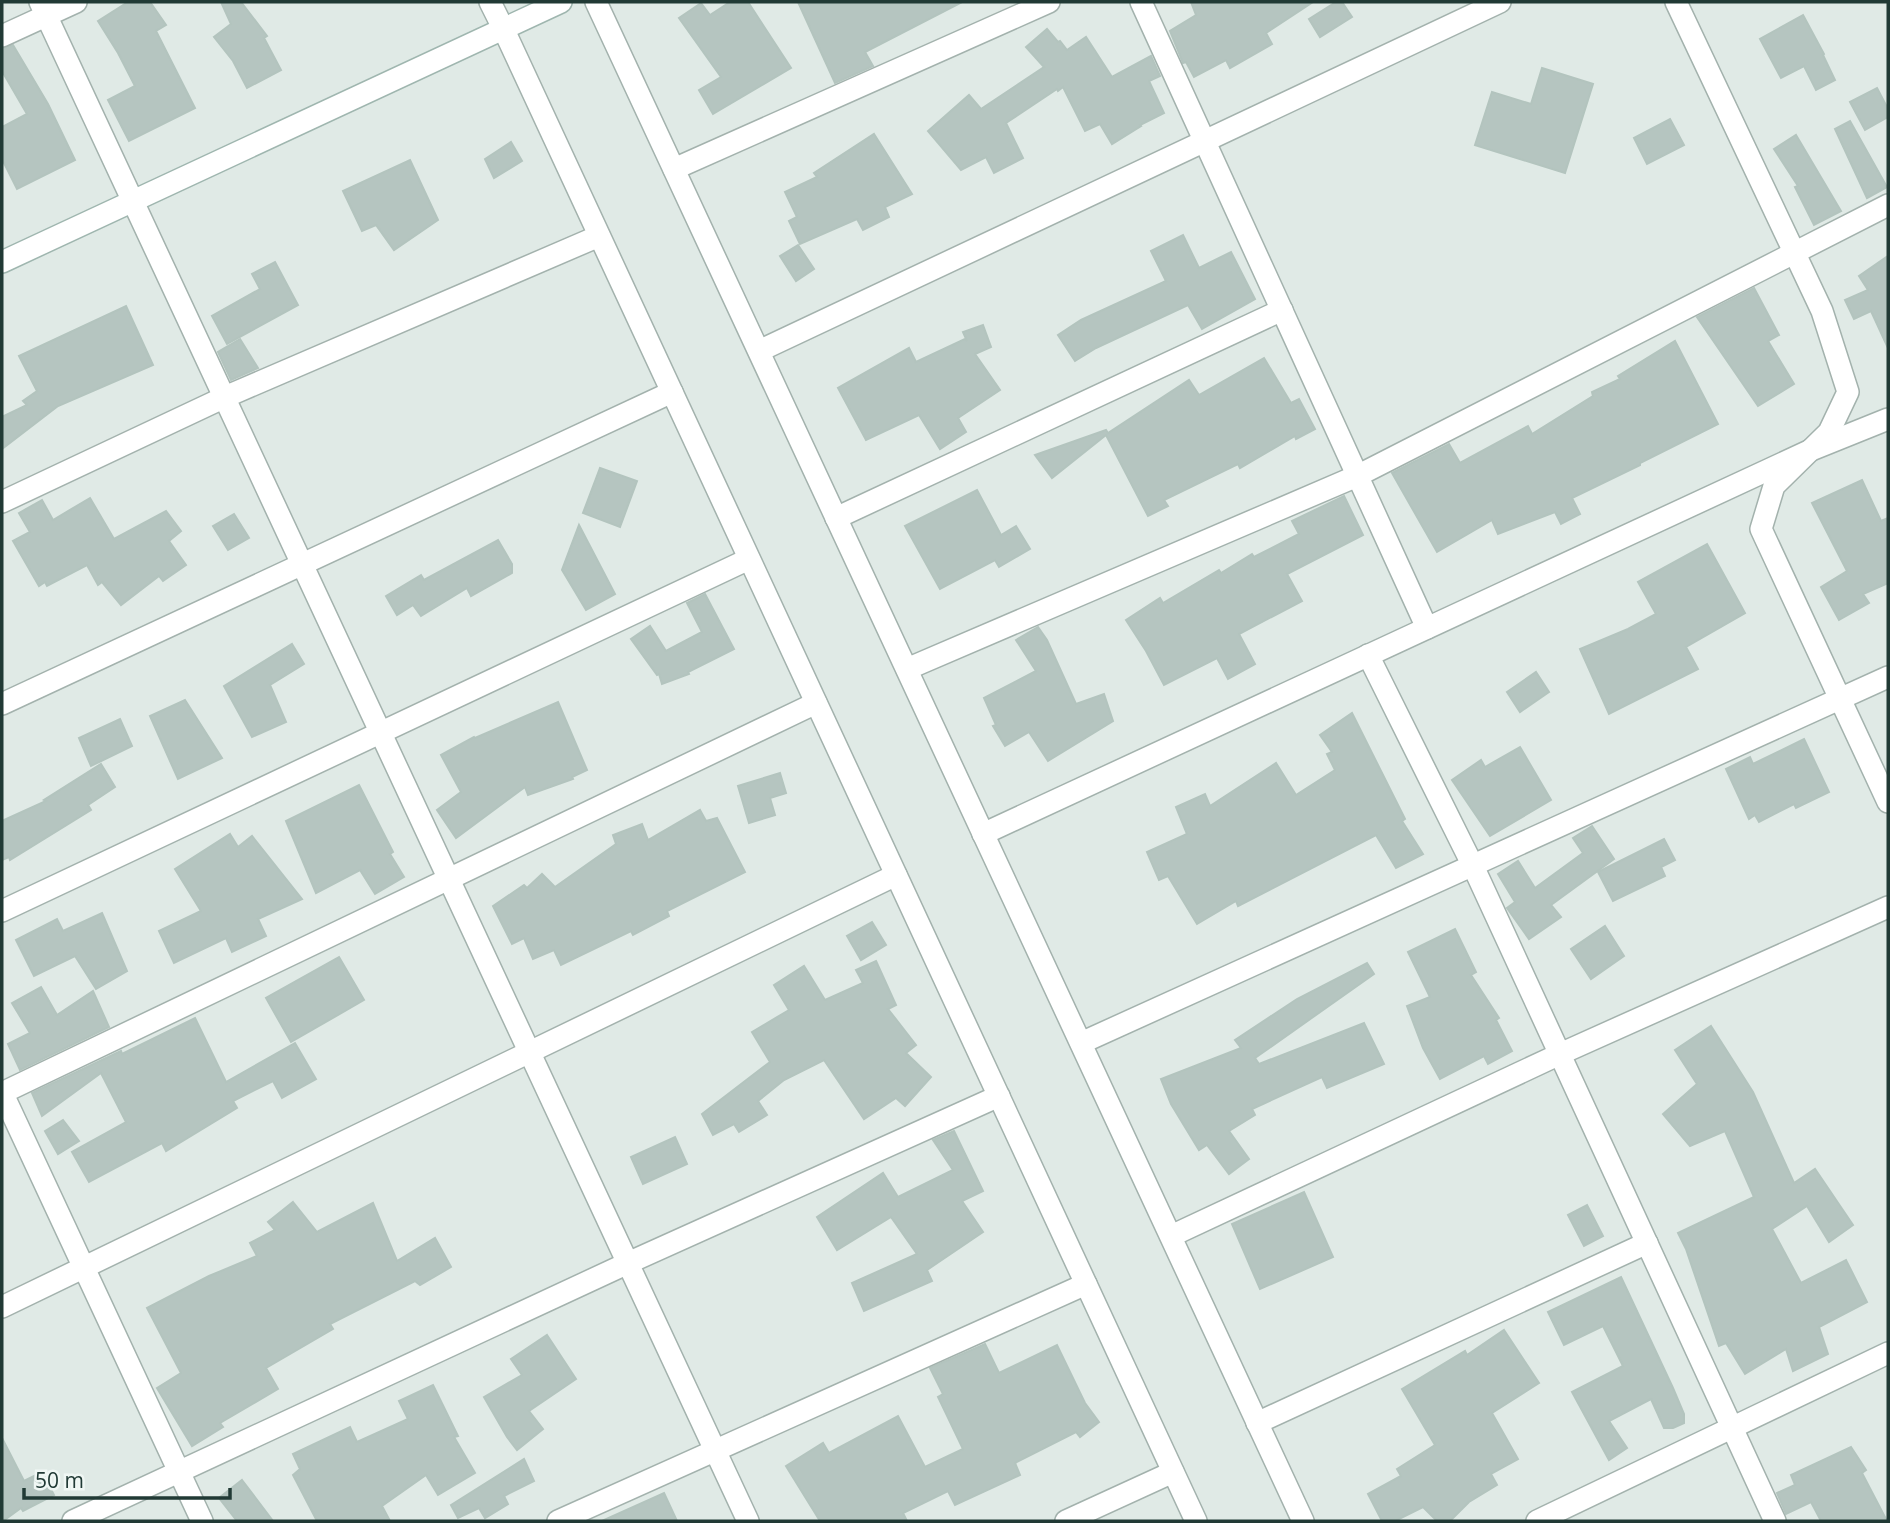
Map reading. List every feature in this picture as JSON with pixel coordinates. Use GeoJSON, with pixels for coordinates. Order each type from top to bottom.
{"type":"FeatureCollection","features":[{"type":"Feature","properties":{"kind":"street"},"geometry":{"type":"LineString","coordinates":[[2,36],[43,8],[76,2]]}},
{"type":"Feature","properties":{"kind":"street"},"geometry":{"type":"LineString","coordinates":[[490,2],[1196,1521]]}},
{"type":"Feature","properties":{"kind":"street"},"geometry":{"type":"LineString","coordinates":[[2,262],[561,2]]}},
{"type":"Feature","properties":{"kind":"street"},"geometry":{"type":"LineString","coordinates":[[596,2],[1303,1521]]}},
{"type":"Feature","properties":{"kind":"street"},"geometry":{"type":"LineString","coordinates":[[674,169],[1049,2]]}},
{"type":"Feature","properties":{"kind":"street"},"geometry":{"type":"LineString","coordinates":[[1141,2],[1427,628]]}},
{"type":"Feature","properties":{"kind":"street"},"geometry":{"type":"LineString","coordinates":[[759,351],[1500,2]]}},
{"type":"Feature","properties":{"kind":"street"},"geometry":{"type":"LineString","coordinates":[[1676,2],[1822,311],[1848,391],[1829,432],[1774,485],[1761,528],[1888,802]]}},
{"type":"Feature","properties":{"kind":"street"},"geometry":{"type":"LineString","coordinates":[[43,8],[748,1521]]}},
{"type":"Feature","properties":{"kind":"street"},"geometry":{"type":"LineString","coordinates":[[907,670],[1357,476],[1888,205]]}},
{"type":"Feature","properties":{"kind":"street"},"geometry":{"type":"LineString","coordinates":[[2,502],[225,397],[599,236]]}},
{"type":"Feature","properties":{"kind":"street"},"geometry":{"type":"LineString","coordinates":[[836,517],[1282,310]]}},
{"type":"Feature","properties":{"kind":"street"},"geometry":{"type":"LineString","coordinates":[[2,704],[672,392]]}},
{"type":"Feature","properties":{"kind":"street"},"geometry":{"type":"LineString","coordinates":[[983,834],[1811,450],[1888,419]]}},
{"type":"Feature","properties":{"kind":"street"},"geometry":{"type":"LineString","coordinates":[[2,911],[750,559]]}},
{"type":"Feature","properties":{"kind":"street"},"geometry":{"type":"LineString","coordinates":[[1368,655],[1473,866],[1775,1521]]}},
{"type":"Feature","properties":{"kind":"street"},"geometry":{"type":"LineString","coordinates":[[1081,1043],[1888,677]]}},
{"type":"Feature","properties":{"kind":"street"},"geometry":{"type":"LineString","coordinates":[[202,1521],[2,1092],[816,703]]}},
{"type":"Feature","properties":{"kind":"street"},"geometry":{"type":"LineString","coordinates":[[2,1307],[896,875]]}},
{"type":"Feature","properties":{"kind":"street"},"geometry":{"type":"LineString","coordinates":[[1171,1236],[1560,1054],[1888,907]]}},
{"type":"Feature","properties":{"kind":"street"},"geometry":{"type":"LineString","coordinates":[[73,1521],[628,1263],[999,1097]]}},
{"type":"Feature","properties":{"kind":"street"},"geometry":{"type":"LineString","coordinates":[[1257,1423],[1647,1242]]}},
{"type":"Feature","properties":{"kind":"street"},"geometry":{"type":"LineString","coordinates":[[558,1521],[1086,1284]]}},
{"type":"Feature","properties":{"kind":"street"},"geometry":{"type":"LineString","coordinates":[[1538,1521],[1888,1353]]}},
{"type":"Feature","properties":{"kind":"street"},"geometry":{"type":"LineString","coordinates":[[1066,1521],[1174,1472]]}},
{"type":"Feature","properties":{"kind":"building"},"geometry":{"type":"Polygon","coordinates":[[[128,2],[150,2],[166,25],[156,31],[195,108],[129,141],[108,100],[135,86],[98,21],[128,2]]]}},
{"type":"Feature","properties":{"kind":"building"},"geometry":{"type":"Polygon","coordinates":[[[221,2],[241,2],[267,36],[264,38],[281,70],[247,88],[233,61],[214,37],[231,24],[221,2]]]}},
{"type":"Feature","properties":{"kind":"building"},"geometry":{"type":"Polygon","coordinates":[[[730,2],[748,2],[791,68],[713,114],[699,90],[721,77],[679,18],[701,3],[710,15],[730,2]]]}},
{"type":"Feature","properties":{"kind":"building"},"geometry":{"type":"Polygon","coordinates":[[[798,2],[962,2],[865,52],[873,66],[835,83],[798,2]]]}},
{"type":"Feature","properties":{"kind":"building"},"geometry":{"type":"Polygon","coordinates":[[[1191,2],[1313,2],[1266,33],[1272,44],[1230,68],[1226,60],[1194,77],[1186,62],[1183,63],[1170,31],[1196,15],[1191,2]]]}},
{"type":"Feature","properties":{"kind":"building"},"geometry":{"type":"Polygon","coordinates":[[[1336,2],[1342,2],[1352,17],[1320,37],[1309,19],[1336,2]]]}},
{"type":"Feature","properties":{"kind":"building"},"geometry":{"type":"Polygon","coordinates":[[[1803,15],[1835,80],[1816,90],[1804,66],[1781,78],[1760,39],[1803,15]]]}},
{"type":"Feature","properties":{"kind":"building"},"geometry":{"type":"Polygon","coordinates":[[[1047,29],[1067,50],[1086,37],[1112,77],[1151,56],[1160,76],[1149,81],[1164,113],[1112,144],[1100,124],[1085,131],[1063,87],[1006,123],[1023,158],[994,173],[986,157],[961,170],[928,131],[969,95],[981,109],[1044,67],[1026,47],[1047,29]]]}},
{"type":"Feature","properties":{"kind":"building"},"geometry":{"type":"Polygon","coordinates":[[[13,45],[48,104],[75,160],[17,189],[2,159],[2,127],[27,114],[2,71],[2,49],[13,45]]]}},
{"type":"Feature","properties":{"kind":"building"},"geometry":{"type":"Polygon","coordinates":[[[1542,68],[1593,84],[1565,173],[1475,145],[1492,92],[1531,104],[1542,68]]]}},
{"type":"Feature","properties":{"kind":"building"},"geometry":{"type":"Polygon","coordinates":[[[1877,88],[1888,109],[1888,117],[1865,130],[1850,102],[1877,88]]]}},
{"type":"Feature","properties":{"kind":"building"},"geometry":{"type":"Polygon","coordinates":[[[1670,119],[1684,145],[1647,164],[1634,138],[1670,119]]]}},
{"type":"Feature","properties":{"kind":"building"},"geometry":{"type":"Polygon","coordinates":[[[1850,121],[1887,187],[1867,198],[1835,129],[1850,121]]]}},
{"type":"Feature","properties":{"kind":"building"},"geometry":{"type":"Polygon","coordinates":[[[874,134],[912,194],[885,207],[889,217],[863,230],[857,219],[800,244],[789,221],[797,217],[785,192],[817,177],[814,173],[874,134]]]}},
{"type":"Feature","properties":{"kind":"building"},"geometry":{"type":"Polygon","coordinates":[[[1796,135],[1841,211],[1814,225],[1795,187],[1798,186],[1774,149],[1796,135]]]}},
{"type":"Feature","properties":{"kind":"building"},"geometry":{"type":"Polygon","coordinates":[[[511,142],[522,161],[494,178],[485,159],[511,142]]]}},
{"type":"Feature","properties":{"kind":"building"},"geometry":{"type":"Polygon","coordinates":[[[410,160],[438,220],[394,250],[376,225],[362,231],[343,191],[410,160]]]}},
{"type":"Feature","properties":{"kind":"building"},"geometry":{"type":"Polygon","coordinates":[[[1183,235],[1199,268],[1231,252],[1255,299],[1202,329],[1188,305],[1096,348],[1075,361],[1058,335],[1081,320],[1166,281],[1151,251],[1183,235]]]}},
{"type":"Feature","properties":{"kind":"building"},"geometry":{"type":"Polygon","coordinates":[[[798,245],[814,269],[796,281],[780,256],[798,245]]]}},
{"type":"Feature","properties":{"kind":"building"},"geometry":{"type":"Polygon","coordinates":[[[1888,256],[1888,348],[1871,311],[1854,319],[1845,300],[1868,290],[1859,276],[1888,256]]]}},
{"type":"Feature","properties":{"kind":"building"},"geometry":{"type":"Polygon","coordinates":[[[275,262],[298,305],[227,344],[212,316],[260,289],[252,274],[275,262]]]}},
{"type":"Feature","properties":{"kind":"building"},"geometry":{"type":"Polygon","coordinates":[[[1754,288],[1779,335],[1768,341],[1794,384],[1758,406],[1697,317],[1754,288]]]}},
{"type":"Feature","properties":{"kind":"building"},"geometry":{"type":"Polygon","coordinates":[[[126,306],[153,365],[58,406],[2,449],[2,417],[27,405],[23,401],[37,391],[19,356],[126,306]]]}},
{"type":"Feature","properties":{"kind":"building"},"geometry":{"type":"Polygon","coordinates":[[[983,325],[991,347],[975,354],[1000,390],[958,418],[966,432],[940,449],[919,415],[866,440],[838,388],[909,348],[916,362],[965,339],[967,341],[963,332],[983,325]]]}},
{"type":"Feature","properties":{"kind":"building"},"geometry":{"type":"Polygon","coordinates":[[[240,339],[258,368],[231,380],[218,352],[240,339]]]}},
{"type":"Feature","properties":{"kind":"building"},"geometry":{"type":"Polygon","coordinates":[[[1675,341],[1718,424],[1572,498],[1580,514],[1561,524],[1555,512],[1498,534],[1492,520],[1437,552],[1392,473],[1449,444],[1460,463],[1528,426],[1532,434],[1593,396],[1592,392],[1620,379],[1618,376],[1675,341]]]}},
{"type":"Feature","properties":{"kind":"building"},"geometry":{"type":"Polygon","coordinates":[[[1264,358],[1291,403],[1299,399],[1315,429],[1296,439],[1295,436],[1240,468],[1238,464],[1164,500],[1168,506],[1148,516],[1106,435],[1052,478],[1035,455],[1106,430],[1108,433],[1189,380],[1199,395],[1264,358]]]}},
{"type":"Feature","properties":{"kind":"building"},"geometry":{"type":"Polygon","coordinates":[[[600,468],[637,481],[620,527],[583,513],[600,468]]]}},
{"type":"Feature","properties":{"kind":"building"},"geometry":{"type":"Polygon","coordinates":[[[1862,480],[1881,521],[1888,518],[1888,583],[1863,594],[1869,603],[1839,620],[1821,587],[1847,571],[1812,503],[1862,480]]]}},
{"type":"Feature","properties":{"kind":"building"},"geometry":{"type":"Polygon","coordinates":[[[977,490],[1001,535],[1016,526],[1030,549],[999,567],[995,560],[940,589],[905,526],[977,490]]]}},
{"type":"Feature","properties":{"kind":"building"},"geometry":{"type":"Polygon","coordinates":[[[1344,496],[1363,535],[1287,574],[1302,601],[1239,634],[1255,664],[1228,679],[1217,658],[1164,685],[1126,620],[1160,598],[1163,603],[1219,570],[1221,573],[1252,554],[1254,557],[1299,534],[1292,521],[1344,496]]]}},
{"type":"Feature","properties":{"kind":"building"},"geometry":{"type":"Polygon","coordinates":[[[90,498],[114,539],[166,511],[181,531],[169,541],[186,565],[163,581],[159,576],[121,605],[102,582],[98,585],[87,565],[47,586],[45,582],[39,586],[13,541],[30,532],[19,513],[42,500],[53,520],[90,498]]]}},
{"type":"Feature","properties":{"kind":"building"},"geometry":{"type":"Polygon","coordinates":[[[234,514],[249,538],[228,550],[213,526],[234,514]]]}},
{"type":"Feature","properties":{"kind":"building"},"geometry":{"type":"Polygon","coordinates":[[[579,525],[615,594],[586,610],[562,570],[579,525]]]}},
{"type":"Feature","properties":{"kind":"building"},"geometry":{"type":"Polygon","coordinates":[[[498,540],[512,564],[512,573],[471,596],[467,588],[421,616],[413,605],[397,615],[386,596],[421,575],[424,580],[498,540]]]}},
{"type":"Feature","properties":{"kind":"building"},"geometry":{"type":"Polygon","coordinates":[[[1707,544],[1745,613],[1686,647],[1698,669],[1609,714],[1580,649],[1656,614],[1638,582],[1707,544]]]}},
{"type":"Feature","properties":{"kind":"building"},"geometry":{"type":"Polygon","coordinates":[[[705,594],[734,649],[688,672],[689,674],[662,684],[659,674],[657,675],[631,639],[650,626],[666,651],[702,632],[687,603],[705,594]]]}},
{"type":"Feature","properties":{"kind":"building"},"geometry":{"type":"Polygon","coordinates":[[[1038,627],[1047,640],[1076,704],[1104,694],[1113,721],[1048,761],[1029,732],[1005,746],[993,726],[996,725],[984,698],[1036,671],[1016,640],[1038,627]]]}},
{"type":"Feature","properties":{"kind":"building"},"geometry":{"type":"Polygon","coordinates":[[[292,644],[304,664],[270,685],[286,722],[252,737],[224,686],[292,644]]]}},
{"type":"Feature","properties":{"kind":"building"},"geometry":{"type":"Polygon","coordinates":[[[1536,672],[1549,692],[1520,712],[1507,692],[1536,672]]]}},
{"type":"Feature","properties":{"kind":"building"},"geometry":{"type":"Polygon","coordinates":[[[185,700],[222,758],[178,779],[150,716],[185,700]]]}},
{"type":"Feature","properties":{"kind":"building"},"geometry":{"type":"Polygon","coordinates":[[[558,702],[587,770],[572,777],[573,779],[528,795],[525,787],[456,838],[437,810],[461,792],[441,755],[474,737],[558,702]]]}},
{"type":"Feature","properties":{"kind":"building"},"geometry":{"type":"Polygon","coordinates":[[[1352,713],[1405,819],[1402,821],[1423,854],[1396,868],[1376,835],[1238,906],[1236,901],[1197,924],[1168,876],[1159,880],[1147,852],[1187,834],[1176,807],[1205,794],[1210,806],[1276,763],[1296,795],[1335,770],[1327,754],[1332,752],[1320,735],[1352,713]]]}},
{"type":"Feature","properties":{"kind":"building"},"geometry":{"type":"Polygon","coordinates":[[[120,719],[132,746],[91,766],[79,738],[120,719]]]}},
{"type":"Feature","properties":{"kind":"building"},"geometry":{"type":"Polygon","coordinates":[[[1804,739],[1829,792],[1796,808],[1794,804],[1759,822],[1755,815],[1749,819],[1726,769],[1750,757],[1753,764],[1804,739]]]}},
{"type":"Feature","properties":{"kind":"building"},"geometry":{"type":"Polygon","coordinates":[[[1520,747],[1551,800],[1490,836],[1452,780],[1481,760],[1485,767],[1520,747]]]}},
{"type":"Feature","properties":{"kind":"building"},"geometry":{"type":"Polygon","coordinates":[[[101,764],[115,787],[88,805],[91,810],[10,860],[9,857],[2,860],[2,821],[46,801],[44,800],[101,764]]]}},
{"type":"Feature","properties":{"kind":"building"},"geometry":{"type":"Polygon","coordinates":[[[780,773],[786,793],[770,798],[775,815],[749,823],[738,786],[780,773]]]}},
{"type":"Feature","properties":{"kind":"building"},"geometry":{"type":"Polygon","coordinates":[[[359,785],[393,852],[390,854],[404,877],[375,894],[360,870],[316,893],[286,821],[359,785]]]}},
{"type":"Feature","properties":{"kind":"building"},"geometry":{"type":"Polygon","coordinates":[[[700,810],[706,821],[717,818],[745,872],[667,911],[669,916],[633,935],[631,931],[561,965],[554,950],[533,959],[524,938],[512,944],[493,906],[524,885],[527,888],[542,874],[555,887],[616,844],[613,835],[642,824],[648,840],[700,810]]]}},
{"type":"Feature","properties":{"kind":"building"},"geometry":{"type":"Polygon","coordinates":[[[1592,826],[1614,859],[1551,905],[1561,917],[1529,939],[1507,908],[1515,902],[1498,874],[1518,861],[1535,888],[1583,853],[1573,838],[1592,826]]]}},
{"type":"Feature","properties":{"kind":"building"},"geometry":{"type":"Polygon","coordinates":[[[230,834],[238,847],[252,836],[302,899],[258,919],[266,936],[232,952],[226,938],[174,963],[159,931],[201,911],[175,869],[230,834]]]}},
{"type":"Feature","properties":{"kind":"building"},"geometry":{"type":"Polygon","coordinates":[[[1664,839],[1675,860],[1661,867],[1665,876],[1613,901],[1598,872],[1664,839]]]}},
{"type":"Feature","properties":{"kind":"building"},"geometry":{"type":"Polygon","coordinates":[[[102,913],[127,971],[96,989],[75,956],[34,976],[16,940],[57,919],[63,931],[102,913]]]}},
{"type":"Feature","properties":{"kind":"building"},"geometry":{"type":"Polygon","coordinates":[[[872,922],[886,945],[861,960],[847,936],[872,922]]]}},
{"type":"Feature","properties":{"kind":"building"},"geometry":{"type":"Polygon","coordinates":[[[1605,926],[1624,956],[1591,979],[1571,949],[1605,926]]]}},
{"type":"Feature","properties":{"kind":"building"},"geometry":{"type":"Polygon","coordinates":[[[1455,929],[1476,972],[1471,975],[1499,1018],[1496,1020],[1512,1051],[1488,1064],[1484,1056],[1440,1079],[1423,1048],[1407,1006],[1430,997],[1408,952],[1455,929]]]}},
{"type":"Feature","properties":{"kind":"building"},"geometry":{"type":"Polygon","coordinates":[[[339,957],[364,1000],[291,1042],[266,998],[339,957]]]}},
{"type":"Feature","properties":{"kind":"building"},"geometry":{"type":"Polygon","coordinates":[[[876,961],[896,1005],[888,1009],[916,1045],[906,1053],[931,1077],[905,1106],[896,1098],[864,1119],[824,1060],[784,1080],[758,1101],[767,1115],[739,1132],[734,1124],[713,1135],[702,1114],[770,1062],[752,1032],[789,1010],[774,985],[804,966],[825,1000],[863,983],[856,970],[876,961]]]}},
{"type":"Feature","properties":{"kind":"building"},"geometry":{"type":"Polygon","coordinates":[[[1367,963],[1374,974],[1255,1058],[1259,1064],[1364,1023],[1384,1064],[1327,1088],[1322,1077],[1252,1109],[1255,1115],[1229,1131],[1249,1159],[1229,1174],[1207,1145],[1199,1150],[1171,1104],[1161,1079],[1241,1048],[1235,1040],[1297,999],[1367,963]]]}},
{"type":"Feature","properties":{"kind":"building"},"geometry":{"type":"Polygon","coordinates":[[[41,987],[57,1015],[93,991],[109,1027],[20,1070],[8,1044],[30,1033],[12,1003],[41,987]]]}},
{"type":"Feature","properties":{"kind":"building"},"geometry":{"type":"Polygon","coordinates":[[[195,1018],[226,1082],[295,1043],[316,1079],[282,1098],[273,1081],[233,1101],[237,1108],[166,1151],[162,1143],[89,1182],[72,1152],[126,1122],[101,1073],[42,1116],[32,1093],[121,1051],[122,1054],[195,1018]]]}},
{"type":"Feature","properties":{"kind":"building"},"geometry":{"type":"Polygon","coordinates":[[[1711,1026],[1753,1092],[1794,1183],[1815,1169],[1853,1225],[1829,1242],[1807,1206],[1772,1229],[1801,1283],[1846,1260],[1867,1302],[1819,1327],[1828,1354],[1793,1371],[1786,1349],[1745,1374],[1726,1343],[1719,1346],[1678,1233],[1754,1197],[1725,1131],[1690,1146],[1663,1114],[1697,1084],[1675,1050],[1711,1026]]]}},
{"type":"Feature","properties":{"kind":"building"},"geometry":{"type":"Polygon","coordinates":[[[63,1120],[79,1141],[58,1154],[45,1131],[63,1120]]]}},
{"type":"Feature","properties":{"kind":"building"},"geometry":{"type":"Polygon","coordinates":[[[954,1131],[983,1191],[962,1201],[983,1232],[927,1270],[932,1281],[864,1311],[852,1283],[917,1254],[891,1217],[837,1250],[817,1217],[883,1173],[898,1197],[953,1170],[933,1140],[954,1131]]]}},
{"type":"Feature","properties":{"kind":"building"},"geometry":{"type":"Polygon","coordinates":[[[675,1137],[687,1164],[643,1184],[631,1157],[675,1137]]]}},
{"type":"Feature","properties":{"kind":"building"},"geometry":{"type":"Polygon","coordinates":[[[1304,1192],[1333,1257],[1260,1289],[1232,1224],[1304,1192]]]}},
{"type":"Feature","properties":{"kind":"building"},"geometry":{"type":"Polygon","coordinates":[[[293,1202],[317,1232],[373,1203],[397,1261],[435,1238],[451,1267],[420,1285],[415,1281],[330,1324],[333,1329],[266,1368],[278,1389],[220,1423],[223,1427],[192,1446],[157,1388],[181,1373],[147,1308],[209,1276],[257,1256],[250,1243],[275,1230],[268,1222],[293,1202]]]}},
{"type":"Feature","properties":{"kind":"building"},"geometry":{"type":"Polygon","coordinates":[[[1587,1205],[1603,1236],[1584,1246],[1568,1215],[1587,1205]]]}},
{"type":"Feature","properties":{"kind":"building"},"geometry":{"type":"Polygon","coordinates":[[[1621,1277],[1673,1388],[1684,1414],[1684,1423],[1673,1428],[1664,1428],[1651,1399],[1609,1421],[1627,1448],[1609,1460],[1572,1392],[1623,1366],[1603,1326],[1564,1345],[1548,1312],[1621,1277]]]}},
{"type":"Feature","properties":{"kind":"building"},"geometry":{"type":"Polygon","coordinates":[[[1504,1330],[1539,1383],[1492,1413],[1518,1459],[1491,1474],[1497,1485],[1469,1502],[1450,1521],[1437,1521],[1423,1507],[1395,1521],[1382,1521],[1368,1494],[1401,1476],[1397,1469],[1435,1445],[1402,1389],[1465,1351],[1467,1355],[1504,1330]]]}},
{"type":"Feature","properties":{"kind":"building"},"geometry":{"type":"Polygon","coordinates":[[[547,1335],[576,1379],[529,1411],[543,1429],[517,1450],[484,1397],[522,1375],[511,1359],[547,1335]]]}},
{"type":"Feature","properties":{"kind":"building"},"geometry":{"type":"Polygon","coordinates":[[[985,1344],[999,1373],[1057,1345],[1085,1403],[1099,1422],[1080,1437],[1076,1432],[1015,1463],[1020,1475],[955,1505],[948,1491],[903,1513],[907,1521],[820,1521],[786,1466],[823,1443],[829,1453],[898,1416],[925,1467],[963,1449],[938,1397],[943,1394],[930,1368],[985,1344]]]}},
{"type":"Feature","properties":{"kind":"building"},"geometry":{"type":"Polygon","coordinates":[[[433,1385],[458,1436],[454,1437],[475,1473],[438,1495],[426,1475],[382,1506],[390,1521],[317,1521],[293,1475],[300,1469],[293,1454],[350,1427],[357,1442],[408,1419],[399,1401],[433,1385]]]}},
{"type":"Feature","properties":{"kind":"building"},"geometry":{"type":"Polygon","coordinates":[[[2,1438],[24,1481],[42,1472],[54,1495],[23,1511],[21,1508],[3,1521],[2,1438]]]}},
{"type":"Feature","properties":{"kind":"building"},"geometry":{"type":"Polygon","coordinates":[[[1851,1447],[1866,1470],[1862,1473],[1887,1521],[1821,1521],[1811,1502],[1786,1514],[1777,1493],[1795,1485],[1791,1475],[1851,1447]]]}},
{"type":"Feature","properties":{"kind":"building"},"geometry":{"type":"Polygon","coordinates":[[[524,1459],[534,1481],[504,1496],[508,1504],[485,1518],[479,1508],[458,1518],[451,1505],[524,1459]]]}},
{"type":"Feature","properties":{"kind":"building"},"geometry":{"type":"Polygon","coordinates":[[[242,1480],[273,1521],[237,1521],[219,1498],[242,1480]]]}},
{"type":"Feature","properties":{"kind":"building"},"geometry":{"type":"Polygon","coordinates":[[[664,1493],[677,1521],[602,1521],[664,1493]]]}}]}
